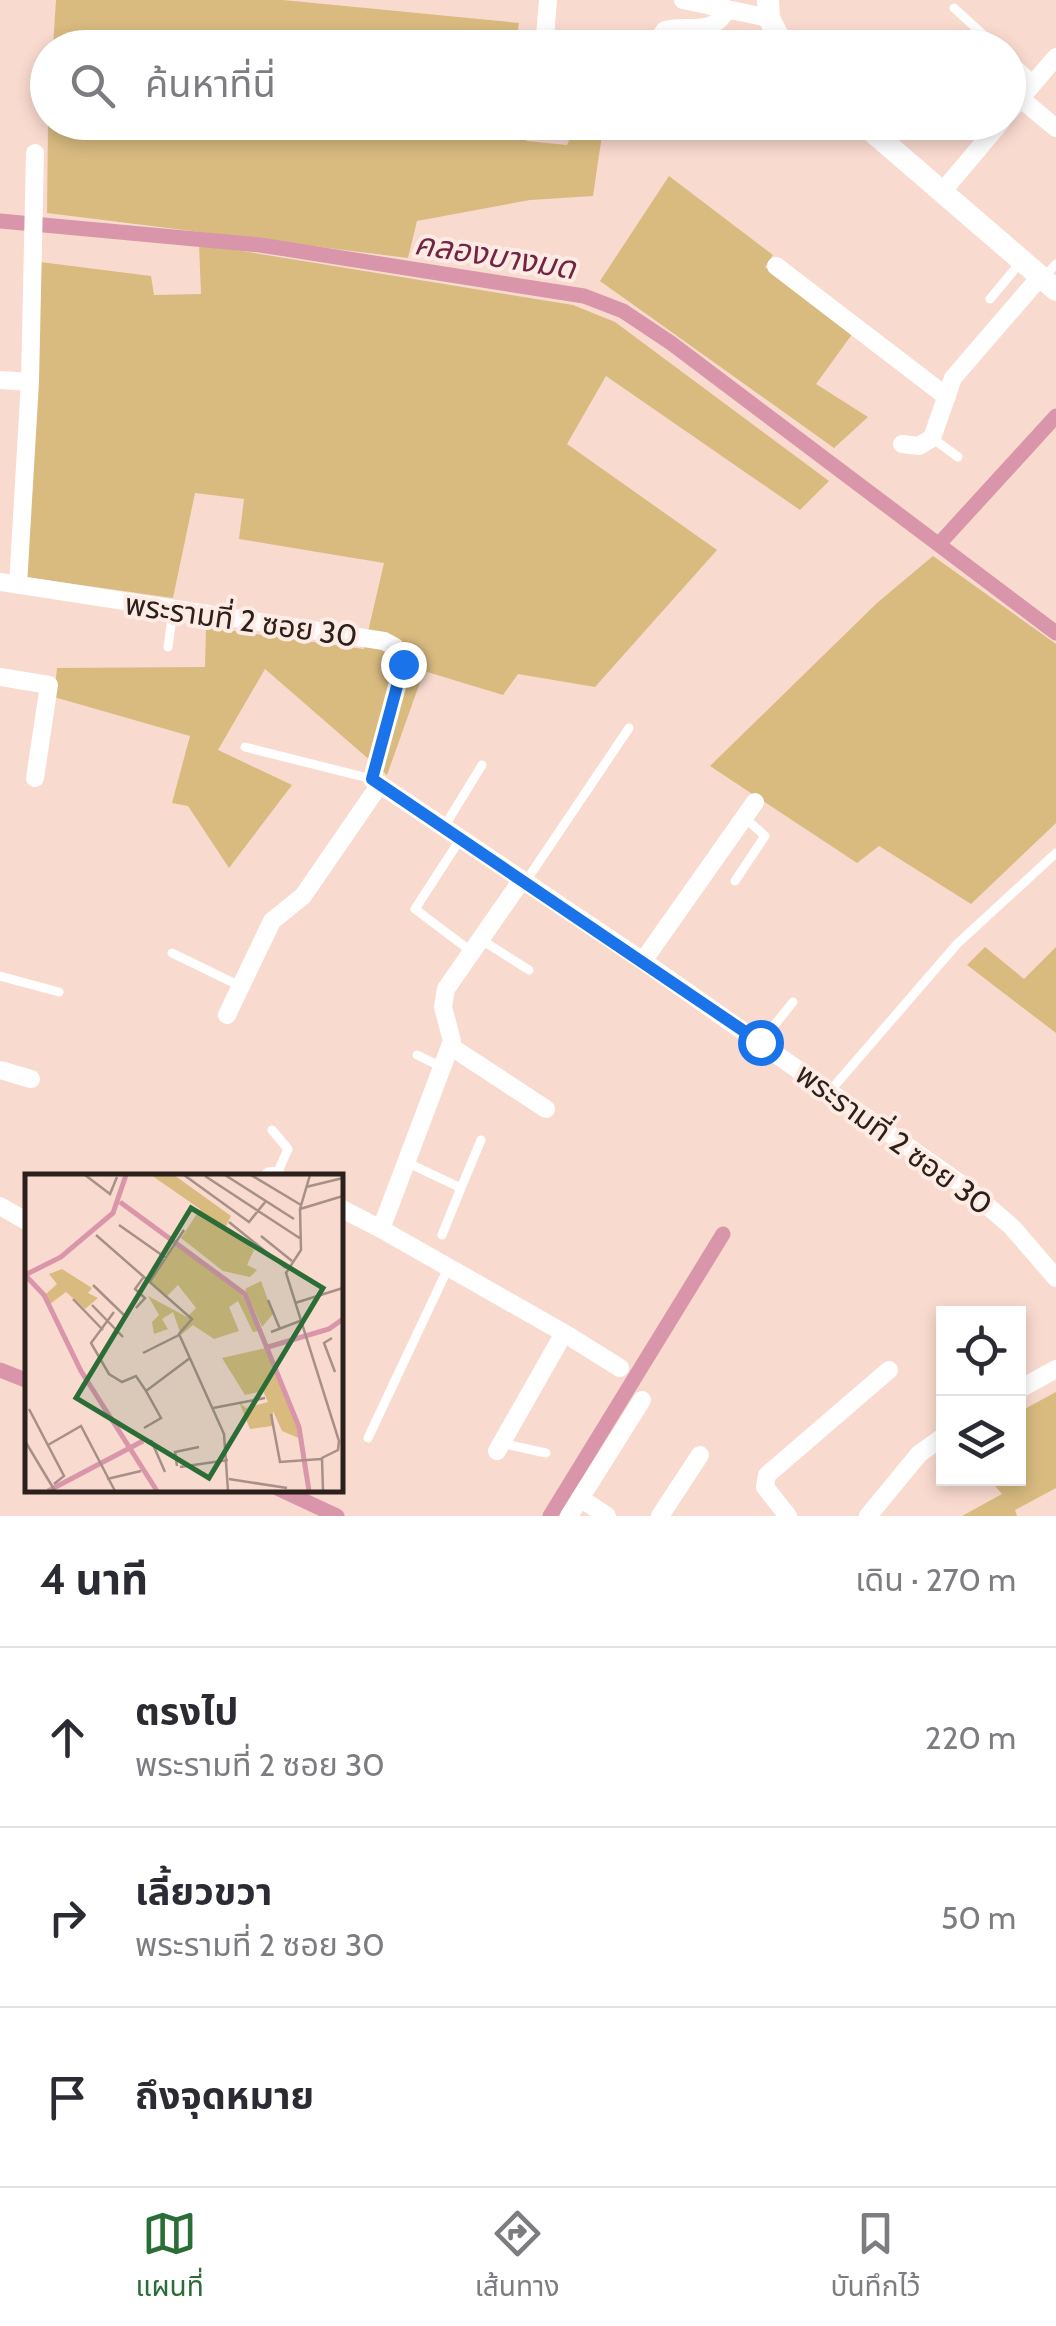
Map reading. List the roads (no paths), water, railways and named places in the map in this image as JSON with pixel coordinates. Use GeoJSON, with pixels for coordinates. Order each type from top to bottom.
{"type":"FeatureCollection","features":[{"type":"Feature","properties":{"kind":"street"},"geometry":{"type":"LineString","coordinates":[[546,30],[548,0]]}},
{"type":"Feature","properties":{"kind":"street"},"geometry":{"type":"LineString","coordinates":[[683,0],[727,10],[768,9]]}},
{"type":"Feature","properties":{"kind":"street"},"geometry":{"type":"LineString","coordinates":[[664,30],[706,30],[716,26],[727,10]]}},
{"type":"Feature","properties":{"kind":"street"},"geometry":{"type":"LineString","coordinates":[[1026,90],[1053,64]]}},
{"type":"Feature","properties":{"kind":"street"},"geometry":{"type":"LineString","coordinates":[[1026,112],[1056,128]]}},
{"type":"Feature","properties":{"kind":"street"},"geometry":{"type":"LineString","coordinates":[[882,140],[1043,274],[953,378],[932,438],[919,446],[902,444]]}},
{"type":"Feature","properties":{"kind":"street"},"geometry":{"type":"LineString","coordinates":[[942,192],[985,140]]}},
{"type":"Feature","properties":{"kind":"street"},"geometry":{"type":"LineString","coordinates":[[9,583],[30,382],[35,153]]}},
{"type":"Feature","properties":{"kind":"street"},"geometry":{"type":"LineString","coordinates":[[776,266],[946,397]]}},
{"type":"Feature","properties":{"kind":"street"},"geometry":{"type":"LineString","coordinates":[[0,380],[30,382]]}},
{"type":"Feature","properties":{"kind":"street","name":"พระรามที่ 2 ซอย 30"},"geometry":{"type":"LineString","coordinates":[[9,583],[384,641],[395,646],[403,664],[376,782],[643,961],[987,1204],[1056,1278]]}},
{"type":"Feature","properties":{"kind":"street"},"geometry":{"type":"LineString","coordinates":[[0,677],[48,685],[35,778]]}},
{"type":"Feature","properties":{"kind":"street"},"geometry":{"type":"LineString","coordinates":[[227,1015],[272,921],[302,896],[376,782]]}},
{"type":"Feature","properties":{"kind":"street"},"geometry":{"type":"LineString","coordinates":[[643,961],[750,809]]}},
{"type":"Feature","properties":{"kind":"street"},"geometry":{"type":"LineString","coordinates":[[381,1229],[450,1046],[452,1031],[442,998],[523,882]]}},
{"type":"Feature","properties":{"kind":"street"},"geometry":{"type":"LineString","coordinates":[[450,1046],[546,1108]]}},
{"type":"Feature","properties":{"kind":"street"},"geometry":{"type":"LineString","coordinates":[[0,1070],[30,1080]]}},
{"type":"Feature","properties":{"kind":"street"},"geometry":{"type":"LineString","coordinates":[[0,1206],[25,1220]]}},
{"type":"Feature","properties":{"kind":"street"},"geometry":{"type":"LineString","coordinates":[[342,1209],[449,1266],[620,1368]]}},
{"type":"Feature","properties":{"kind":"street"},"geometry":{"type":"LineString","coordinates":[[499,1447],[564,1334]]}},
{"type":"Feature","properties":{"kind":"street"},"geometry":{"type":"LineString","coordinates":[[1026,1386],[1056,1369]]}},
{"type":"Feature","properties":{"kind":"street"},"geometry":{"type":"LineString","coordinates":[[788,1516],[766,1487],[767,1475],[889,1370]]}},
{"type":"Feature","properties":{"kind":"street"},"geometry":{"type":"LineString","coordinates":[[1026,1399],[1056,1382]]}},
{"type":"Feature","properties":{"kind":"street"},"geometry":{"type":"LineString","coordinates":[[569,1516],[642,1400]]}},
{"type":"Feature","properties":{"kind":"street"},"geometry":{"type":"LineString","coordinates":[[868,1516],[919,1454],[936,1442]]}},
{"type":"Feature","properties":{"kind":"street"},"geometry":{"type":"LineString","coordinates":[[660,1516],[700,1455]]}},
{"type":"Feature","properties":{"kind":"street"},"geometry":{"type":"LineString","coordinates":[[580,1498],[607,1516]]}},
{"type":"Feature","properties":{"kind":"lane"},"geometry":{"type":"LineString","coordinates":[[954,8],[978,30]]}},
{"type":"Feature","properties":{"kind":"lane"},"geometry":{"type":"LineString","coordinates":[[1026,73],[1034,80]]}},
{"type":"Feature","properties":{"kind":"lane"},"geometry":{"type":"LineString","coordinates":[[990,300],[1043,274]]}},
{"type":"Feature","properties":{"kind":"lane"},"geometry":{"type":"LineString","coordinates":[[932,438],[958,457]]}},
{"type":"Feature","properties":{"kind":"lane"},"geometry":{"type":"LineString","coordinates":[[168,647],[173,611]]}},
{"type":"Feature","properties":{"kind":"lane"},"geometry":{"type":"LineString","coordinates":[[523,882],[629,728]]}},
{"type":"Feature","properties":{"kind":"lane"},"geometry":{"type":"LineString","coordinates":[[245,746],[376,782]]}},
{"type":"Feature","properties":{"kind":"lane"},"geometry":{"type":"LineString","coordinates":[[444,826],[482,764]]}},
{"type":"Feature","properties":{"kind":"lane"},"geometry":{"type":"LineString","coordinates":[[735,881],[765,836],[750,809]]}},
{"type":"Feature","properties":{"kind":"lane"},"geometry":{"type":"LineString","coordinates":[[461,838],[415,909],[476,946],[529,970]]}},
{"type":"Feature","properties":{"kind":"lane"},"geometry":{"type":"LineString","coordinates":[[830,1091],[957,944],[1056,853]]}},
{"type":"Feature","properties":{"kind":"lane"},"geometry":{"type":"LineString","coordinates":[[172,952],[240,986]]}},
{"type":"Feature","properties":{"kind":"lane"},"geometry":{"type":"LineString","coordinates":[[0,976],[60,992]]}},
{"type":"Feature","properties":{"kind":"lane"},"geometry":{"type":"LineString","coordinates":[[760,1042],[793,1002]]}},
{"type":"Feature","properties":{"kind":"lane"},"geometry":{"type":"LineString","coordinates":[[416,1055],[442,1066]]}},
{"type":"Feature","properties":{"kind":"lane"},"geometry":{"type":"LineString","coordinates":[[272,1130],[288,1149],[275,1174]]}},
{"type":"Feature","properties":{"kind":"lane"},"geometry":{"type":"LineString","coordinates":[[442,1235],[481,1140]]}},
{"type":"Feature","properties":{"kind":"lane"},"geometry":{"type":"LineString","coordinates":[[406,1162],[461,1188]]}},
{"type":"Feature","properties":{"kind":"lane"},"geometry":{"type":"LineString","coordinates":[[368,1438],[449,1266]]}},
{"type":"Feature","properties":{"kind":"lane"},"geometry":{"type":"LineString","coordinates":[[499,1447],[546,1454]]}},
{"type":"Feature","properties":{"kind":"waterway","name":"คลองบางมด"},"geometry":{"type":"LineString","coordinates":[[0,221],[260,245],[584,296],[623,311],[1056,633]]}},
{"type":"Feature","properties":{"kind":"waterway"},"geometry":{"type":"LineString","coordinates":[[939,544],[1056,416]]}},
{"type":"Feature","properties":{"kind":"waterway"},"geometry":{"type":"LineString","coordinates":[[550,1516],[723,1234]]}},
{"type":"Feature","properties":{"kind":"waterway"},"geometry":{"type":"LineString","coordinates":[[0,1370],[25,1380]]}},
{"type":"Feature","properties":{"kind":"waterway"},"geometry":{"type":"LineString","coordinates":[[283,1491],[337,1516]]}}]}
